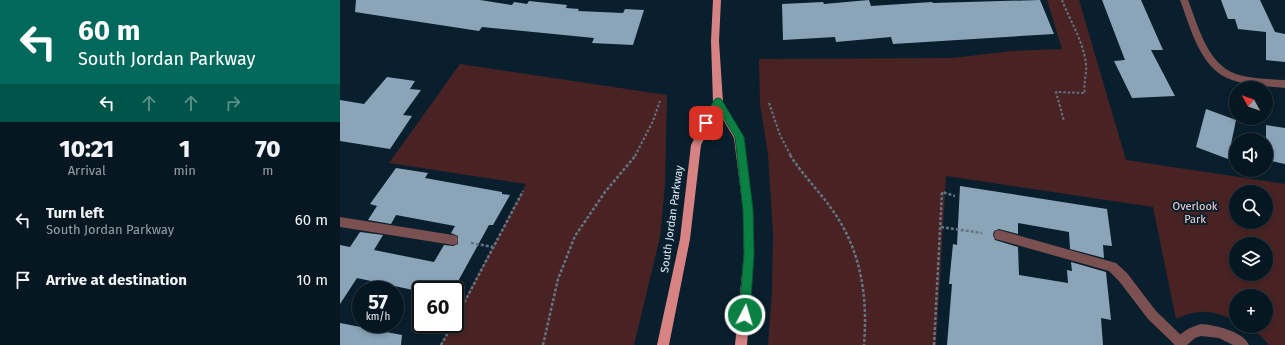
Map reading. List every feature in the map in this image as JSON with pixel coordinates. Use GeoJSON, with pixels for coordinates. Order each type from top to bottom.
{"type":"FeatureCollection","features":[{"type":"Feature","properties":{"kind":"main road"},"geometry":{"type":"LineString","coordinates":[[716,0],[715,41],[718,102],[739,137],[748,210],[749,254],[741,345]]}},
{"type":"Feature","properties":{"kind":"main road","name":"South Jordan Parkway"},"geometry":{"type":"LineString","coordinates":[[663,345],[685,239],[696,144],[718,102]]}},
{"type":"Feature","properties":{"kind":"street"},"geometry":{"type":"LineString","coordinates":[[1184,0],[1210,59],[1221,71],[1240,78],[1285,84]]}},
{"type":"Feature","properties":{"kind":"street"},"geometry":{"type":"LineString","coordinates":[[340,222],[453,240]]}},
{"type":"Feature","properties":{"kind":"street"},"geometry":{"type":"LineString","coordinates":[[999,235],[1112,267],[1123,277],[1152,315],[1181,344],[1188,335],[1199,331],[1211,330],[1225,334],[1243,345]]}},
{"type":"Feature","properties":{"kind":"path"},"geometry":{"type":"LineString","coordinates":[[1062,0],[1083,50],[1086,66],[1083,84],[1085,93],[1056,92],[1064,121]]}},
{"type":"Feature","properties":{"kind":"path"},"geometry":{"type":"LineString","coordinates":[[543,345],[558,279],[574,236],[605,192],[634,158],[653,120],[660,100]]}},
{"type":"Feature","properties":{"kind":"path"},"geometry":{"type":"LineString","coordinates":[[769,104],[781,139],[796,164],[823,196],[843,226],[860,265],[866,321],[864,345]]}},
{"type":"Feature","properties":{"kind":"path"},"geometry":{"type":"LineString","coordinates":[[464,303],[523,191]]}},
{"type":"Feature","properties":{"kind":"path"},"geometry":{"type":"LineString","coordinates":[[934,345],[942,192],[955,196]]}},
{"type":"Feature","properties":{"kind":"path"},"geometry":{"type":"LineString","coordinates":[[941,227],[999,235]]}},
{"type":"Feature","properties":{"kind":"path"},"geometry":{"type":"LineString","coordinates":[[453,240],[493,247]]}},
{"type":"Feature","properties":{"kind":"path"},"geometry":{"type":"LineString","coordinates":[[442,345],[448,333]]}},
{"type":"Feature","properties":{"kind":"green space","name":"Overlook Park"},"geometry":{"type":"Polygon","coordinates":[[[1047,0],[1079,0],[1126,160],[1229,176],[1229,177],[1285,184],[1285,345],[1269,345],[1256,333],[1273,333],[1273,289],[1229,289],[1229,318],[1220,314],[1199,312],[1184,315],[1176,319],[1153,207],[946,176],[936,345],[768,345],[772,291],[773,233],[768,154],[760,104],[759,59],[953,58],[1011,51],[1062,49],[1047,0]]]}},
{"type":"Feature","properties":{"kind":"green space"},"geometry":{"type":"Polygon","coordinates":[[[460,64],[667,95],[665,185],[660,237],[634,345],[440,345],[446,333],[464,333],[464,300],[526,184],[389,163],[460,64]]]}},
{"type":"Feature","properties":{"kind":"building"},"geometry":{"type":"Polygon","coordinates":[[[356,0],[480,0],[512,5],[514,2],[527,4],[529,1],[567,5],[566,8],[579,9],[578,11],[623,13],[625,9],[644,10],[633,45],[592,43],[594,38],[482,27],[479,31],[355,12],[356,0]]]}},
{"type":"Feature","properties":{"kind":"building"},"geometry":{"type":"Polygon","coordinates":[[[869,0],[871,6],[932,2],[1040,0],[1054,34],[893,44],[891,37],[836,42],[835,37],[783,40],[782,4],[823,2],[824,4],[869,0]]]}},
{"type":"Feature","properties":{"kind":"building"},"geometry":{"type":"Polygon","coordinates":[[[1102,0],[1141,0],[1163,50],[1151,50],[1175,96],[1132,98],[1114,61],[1125,60],[1102,0]]]}},
{"type":"Feature","properties":{"kind":"building"},"geometry":{"type":"Polygon","coordinates":[[[1221,0],[1260,0],[1275,32],[1285,34],[1285,62],[1266,60],[1266,32],[1238,29],[1235,19],[1228,19],[1221,0]]]}},
{"type":"Feature","properties":{"kind":"building"},"geometry":{"type":"Polygon","coordinates":[[[387,77],[415,81],[410,89],[421,90],[403,115],[412,116],[390,149],[340,141],[340,100],[364,104],[387,77]]]}},
{"type":"Feature","properties":{"kind":"building"},"geometry":{"type":"Polygon","coordinates":[[[1206,109],[1229,117],[1229,125],[1235,125],[1233,133],[1229,133],[1228,159],[1196,147],[1206,109]]]}},
{"type":"Feature","properties":{"kind":"building"},"geometry":{"type":"Polygon","coordinates":[[[1266,125],[1285,128],[1285,164],[1273,161],[1273,133],[1266,133],[1266,125]]]}},
{"type":"Feature","properties":{"kind":"building"},"geometry":{"type":"Polygon","coordinates":[[[396,168],[428,173],[425,178],[502,192],[502,194],[510,195],[493,225],[489,225],[458,281],[412,281],[412,290],[404,288],[404,281],[371,281],[357,278],[355,281],[352,281],[352,286],[340,304],[340,245],[350,247],[360,232],[383,235],[374,250],[434,262],[444,245],[453,246],[458,244],[458,236],[451,233],[455,226],[396,215],[391,224],[368,220],[377,206],[370,204],[396,168]]]}},
{"type":"Feature","properties":{"kind":"building"},"geometry":{"type":"Polygon","coordinates":[[[960,186],[1107,209],[1112,246],[1103,245],[1104,258],[1070,249],[1069,232],[1018,223],[1018,234],[999,229],[994,231],[993,235],[995,240],[1018,247],[1019,275],[1068,283],[1067,270],[1072,271],[1071,262],[1106,272],[1111,320],[1101,318],[1103,345],[947,345],[952,284],[949,284],[953,244],[957,245],[960,186]]]}},
{"type":"Feature","properties":{"kind":"building"},"geometry":{"type":"Polygon","coordinates":[[[340,323],[352,325],[352,333],[392,333],[402,335],[401,345],[340,345],[340,323]]]}},
{"type":"Feature","properties":{"kind":"route"},"geometry":{"type":"LineString","coordinates":[[706,123],[718,102],[739,137],[748,210],[749,254],[745,315]]}}]}
